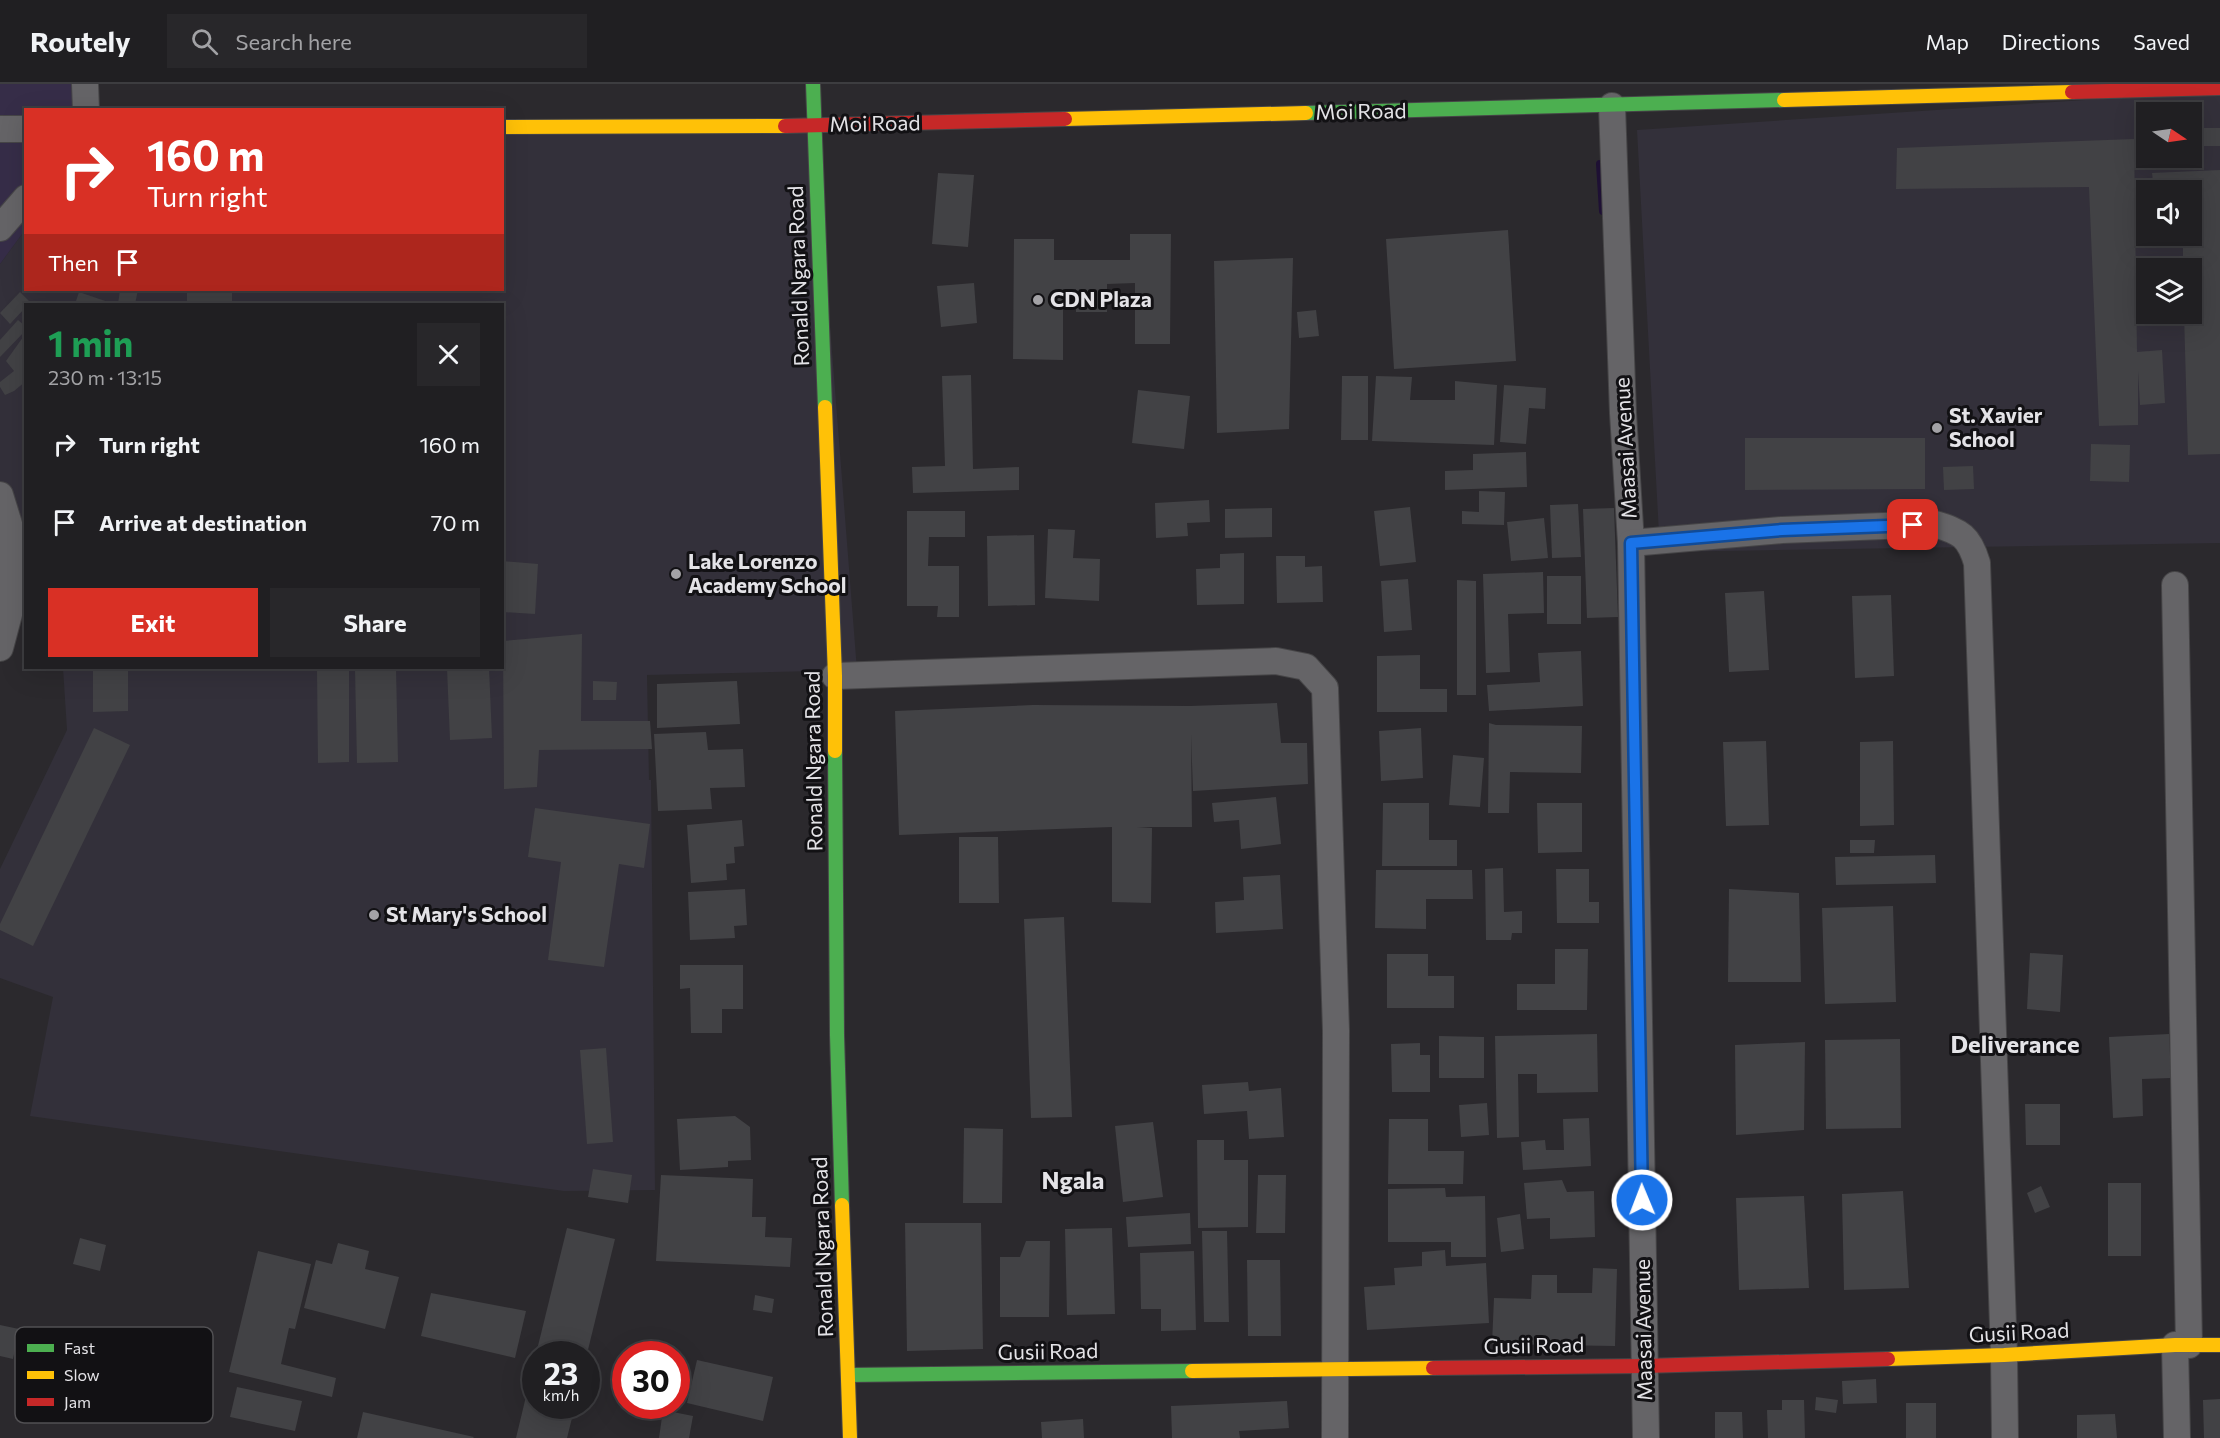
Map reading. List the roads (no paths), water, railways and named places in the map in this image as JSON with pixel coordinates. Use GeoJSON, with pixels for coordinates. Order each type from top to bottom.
{"type":"FeatureCollection","features":[{"type":"Feature","properties":{"kind":"street"},"geometry":{"type":"LineString","coordinates":[[85,84],[86,108]]}},
{"type":"Feature","properties":{"kind":"street","name":"Ronald Ngara Road"},"geometry":{"type":"LineString","coordinates":[[813,84],[835,676],[837,1035],[850,1438]]}},
{"type":"Feature","properties":{"kind":"street","name":"Moi Road"},"geometry":{"type":"LineString","coordinates":[[504,127],[814,126],[2220,88]]}},
{"type":"Feature","properties":{"kind":"street","name":"Maasai Avenue"},"geometry":{"type":"LineString","coordinates":[[1612,106],[1623,413],[1631,543],[1646,1438]]}},
{"type":"Feature","properties":{"kind":"street"},"geometry":{"type":"LineString","coordinates":[[0,129],[24,129]]}},
{"type":"Feature","properties":{"kind":"street"},"geometry":{"type":"LineString","coordinates":[[0,228],[24,200]]}},
{"type":"Feature","properties":{"kind":"street"},"geometry":{"type":"LineString","coordinates":[[0,495],[13,537],[13,599],[0,648]]}},
{"type":"Feature","properties":{"kind":"street"},"geometry":{"type":"LineString","coordinates":[[1631,543],[1782,530],[1935,524],[1958,531],[1971,545],[1977,563],[2005,1438]]}},
{"type":"Feature","properties":{"kind":"street"},"geometry":{"type":"LineString","coordinates":[[2175,585],[2182,1345],[2177,1438]]}},
{"type":"Feature","properties":{"kind":"street"},"geometry":{"type":"LineString","coordinates":[[835,676],[1276,662],[1306,667],[1325,688],[1336,1031],[1335,1438]]}},
{"type":"Feature","properties":{"kind":"street","name":"Gusii Road"},"geometry":{"type":"LineString","coordinates":[[848,1375],[1644,1366],[2004,1355],[2220,1345]]}},
{"type":"Feature","properties":{"kind":"waterway"},"geometry":{"type":"LineString","coordinates":[[1600,164],[1603,211]]}},
{"type":"Feature","properties":{"kind":"place","name":"CDN Plaza"},"geometry":{"type":"Point","coordinates":[1038,300]}},
{"type":"Feature","properties":{"kind":"place","name":"St. Xavier School"},"geometry":{"type":"Point","coordinates":[1937,428]}},
{"type":"Feature","properties":{"kind":"place","name":"Lake Lorenzo Academy School"},"geometry":{"type":"Point","coordinates":[676,574]}},
{"type":"Feature","properties":{"kind":"place","name":"St Mary's School"},"geometry":{"type":"Point","coordinates":[374,915]}},
{"type":"Feature","properties":{"kind":"district","name":"Deliverance"},"geometry":{"type":"Point","coordinates":[2015,1045]}},
{"type":"Feature","properties":{"kind":"district","name":"Ngala"},"geometry":{"type":"Point","coordinates":[1073,1181]}}]}
